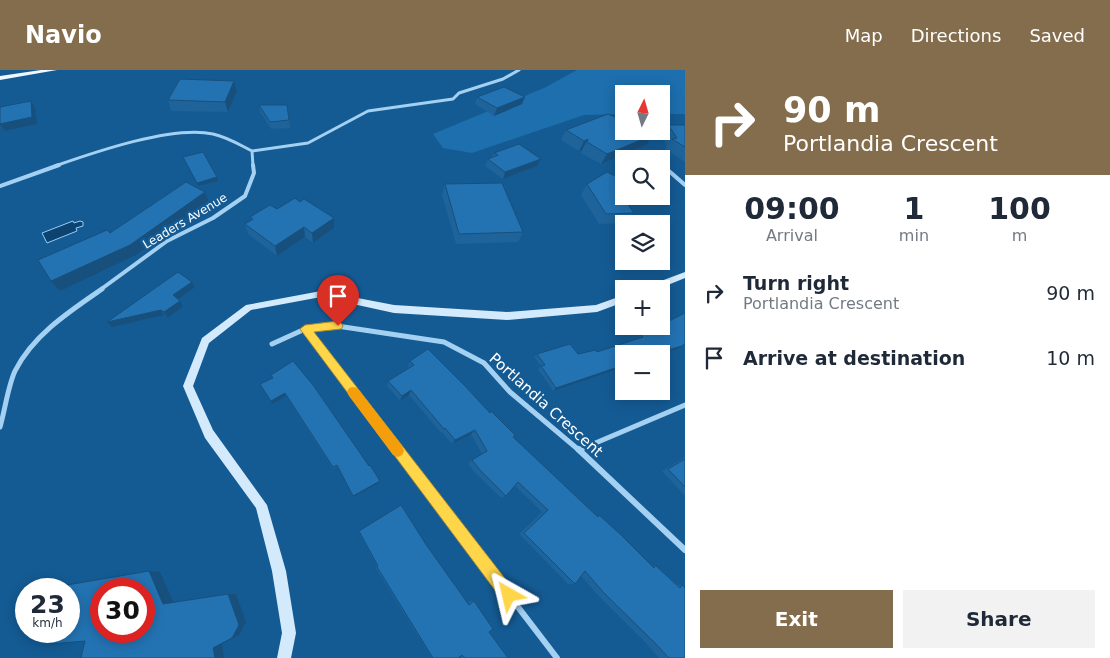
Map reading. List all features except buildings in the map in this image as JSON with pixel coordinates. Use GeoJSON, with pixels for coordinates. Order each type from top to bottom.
{"type":"FeatureCollection","features":[{"type":"Feature","properties":{"kind":"main road"},"geometry":{"type":"LineString","coordinates":[[0,78],[54,70]]}},
{"type":"Feature","properties":{"kind":"street"},"geometry":{"type":"LineString","coordinates":[[0,186],[99,152],[149,138],[189,133],[210,133],[230,139],[252,151],[308,143],[368,111],[453,99],[459,93],[504,79],[519,70]]}},
{"type":"Feature","properties":{"kind":"street","name":"Leaders Avenue"},"geometry":{"type":"LineString","coordinates":[[0,427],[15,371],[34,344],[56,322],[167,241],[212,218],[245,196],[254,173],[252,151]]}},
{"type":"Feature","properties":{"kind":"street"},"geometry":{"type":"LineString","coordinates":[[670,172],[685,185]]}},
{"type":"Feature","properties":{"kind":"street"},"geometry":{"type":"LineString","coordinates":[[670,281],[685,275]]}},
{"type":"Feature","properties":{"kind":"street"},"geometry":{"type":"LineString","coordinates":[[284,658],[289,633],[279,571],[261,505],[209,434],[188,386],[205,341],[249,307],[321,294],[394,309],[506,316],[597,308],[615,301]]}},
{"type":"Feature","properties":{"kind":"street","name":"Portlandia Crescent"},"geometry":{"type":"LineString","coordinates":[[272,344],[305,329],[338,326],[444,342],[484,363],[510,392],[579,450],[685,550]]}},
{"type":"Feature","properties":{"kind":"street"},"geometry":{"type":"LineString","coordinates":[[305,329],[557,658]]}},
{"type":"Feature","properties":{"kind":"street"},"geometry":{"type":"LineString","coordinates":[[579,450],[685,405]]}},
{"type":"Feature","properties":{"kind":"shaded area"},"geometry":{"type":"Polygon","coordinates":[[[577,70],[685,70],[685,114],[670,114],[670,85],[615,85],[615,114],[584,115],[472,153],[443,148],[433,134],[544,88],[577,70]]]}},
{"type":"Feature","properties":{"kind":"shaded area"},"geometry":{"type":"Polygon","coordinates":[[[73,221],[74,223],[83,222],[83,226],[76,228],[77,231],[47,243],[42,233],[73,221]]]}},
{"type":"Feature","properties":{"kind":"slow traffic"},"geometry":{"type":"LineString","coordinates":[[353,392],[398,451]]}},
{"type":"Feature","properties":{"kind":"route"},"geometry":{"type":"LineString","coordinates":[[338,326],[305,329],[509,595]]}}]}
